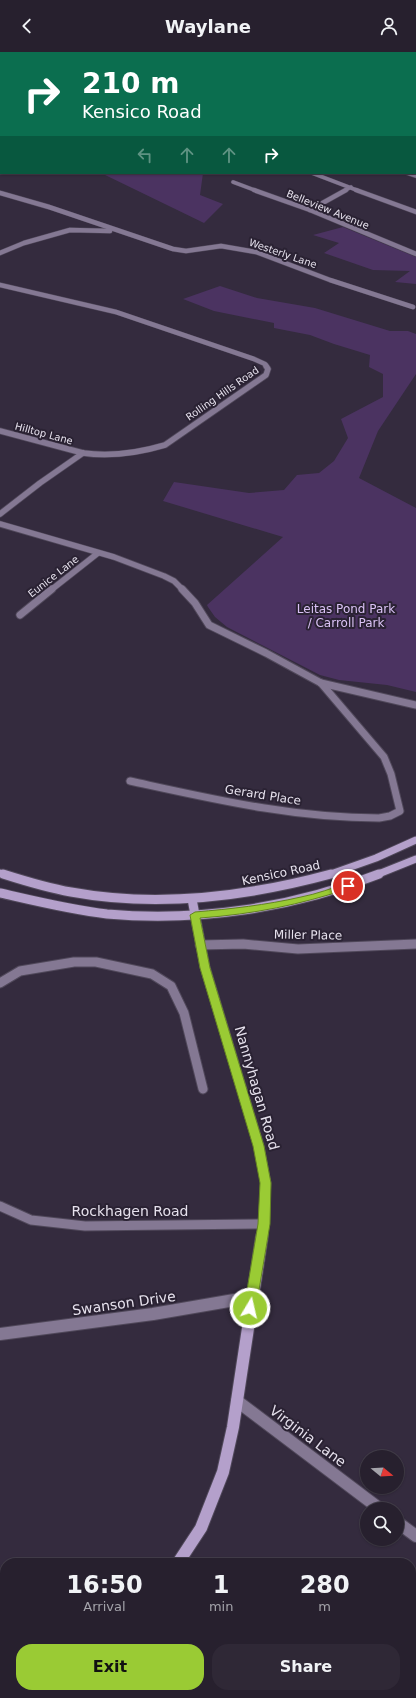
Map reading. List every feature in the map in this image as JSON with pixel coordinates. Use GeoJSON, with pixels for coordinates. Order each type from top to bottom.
{"type":"FeatureCollection","features":[{"type":"Feature","properties":{"kind":"street"},"geometry":{"type":"LineString","coordinates":[[315,174],[416,212]]}},
{"type":"Feature","properties":{"kind":"street","name":"Belleview Avenue"},"geometry":{"type":"LineString","coordinates":[[233,182],[310,210],[416,254]]}},
{"type":"Feature","properties":{"kind":"street"},"geometry":{"type":"LineString","coordinates":[[310,210],[351,188]]}},
{"type":"Feature","properties":{"kind":"street","name":"Westerly Lane"},"geometry":{"type":"LineString","coordinates":[[0,193],[32,201],[178,250],[186,251],[221,246],[256,252],[330,280],[413,307]]}},
{"type":"Feature","properties":{"kind":"street"},"geometry":{"type":"LineString","coordinates":[[402,206],[416,206]]}},
{"type":"Feature","properties":{"kind":"street","name":"Westerly Lane"},"geometry":{"type":"LineString","coordinates":[[0,253],[24,243],[70,230],[121,232]]}},
{"type":"Feature","properties":{"kind":"street","name":"Rolling Hills Road"},"geometry":{"type":"LineString","coordinates":[[0,285],[116,312],[254,359],[265,364],[268,369],[266,375],[165,445],[134,453],[96,455],[83,453]]}},
{"type":"Feature","properties":{"kind":"street","name":"Hilltop Lane"},"geometry":{"type":"LineString","coordinates":[[0,431],[83,453]]}},
{"type":"Feature","properties":{"kind":"street"},"geometry":{"type":"LineString","coordinates":[[0,514],[40,483],[83,453]]}},
{"type":"Feature","properties":{"kind":"street"},"geometry":{"type":"LineString","coordinates":[[0,524],[139,566],[174,581],[195,603],[209,625],[321,683],[416,704]]}},
{"type":"Feature","properties":{"kind":"street","name":"Eunice Lane"},"geometry":{"type":"LineString","coordinates":[[20,615],[98,553]]}},
{"type":"Feature","properties":{"kind":"street","name":"Gerard Place"},"geometry":{"type":"LineString","coordinates":[[130,781],[235,804],[285,812],[380,818],[394,816],[400,811],[391,771],[380,750],[321,683]]}},
{"type":"Feature","properties":{"kind":"street","name":"Kensico Road"},"geometry":{"type":"LineString","coordinates":[[0,873],[46,886],[99,896],[154,900],[192,899],[252,893],[306,882],[363,863],[416,840]]}},
{"type":"Feature","properties":{"kind":"street"},"geometry":{"type":"LineString","coordinates":[[0,893],[41,903],[80,910],[145,916],[195,915],[256,910],[304,900],[362,881],[416,859]]}},
{"type":"Feature","properties":{"kind":"street","name":"Nannyhagan Road"},"geometry":{"type":"LineString","coordinates":[[181,1558],[201,1528],[223,1472],[237,1401],[264,1224],[266,1183],[259,1146],[205,968],[192,899]]}},
{"type":"Feature","properties":{"kind":"street","name":"Miller Place"},"geometry":{"type":"LineString","coordinates":[[200,945],[243,944],[298,949],[416,944]]}},
{"type":"Feature","properties":{"kind":"street"},"geometry":{"type":"LineString","coordinates":[[0,983],[20,971],[74,962],[96,962],[152,974],[171,986],[184,1013],[203,1089]]}},
{"type":"Feature","properties":{"kind":"street","name":"Rockhagen Road"},"geometry":{"type":"LineString","coordinates":[[0,1206],[31,1220],[85,1226],[264,1224]]}},
{"type":"Feature","properties":{"kind":"street","name":"Swanson Drive"},"geometry":{"type":"LineString","coordinates":[[0,1334],[153,1314],[252,1297]]}},
{"type":"Feature","properties":{"kind":"street","name":"Virginia Lane"},"geometry":{"type":"LineString","coordinates":[[237,1401],[371,1502]]}},
{"type":"Feature","properties":{"kind":"street"},"geometry":{"type":"LineString","coordinates":[[404,1527],[416,1536]]}},
{"type":"Feature","properties":{"kind":"green space"},"geometry":{"type":"Polygon","coordinates":[[[103,174],[203,174],[200,195],[223,204],[204,223],[103,174]]]}},
{"type":"Feature","properties":{"kind":"green space"},"geometry":{"type":"Polygon","coordinates":[[[343,227],[416,257],[416,284],[395,282],[410,271],[373,270],[324,253],[339,243],[313,235],[343,227]]]}},
{"type":"Feature","properties":{"kind":"green space","name":"Leitas Pond Park / Carroll Park"},"geometry":{"type":"Polygon","coordinates":[[[220,286],[257,298],[315,308],[390,331],[408,331],[416,334],[416,374],[378,431],[359,478],[416,508],[416,692],[387,685],[339,680],[320,675],[227,627],[215,617],[207,605],[283,537],[163,501],[174,482],[249,493],[284,490],[297,475],[319,473],[334,461],[348,438],[341,419],[383,397],[383,374],[369,367],[370,355],[310,335],[274,328],[274,323],[214,311],[183,299],[220,286]]]}},
{"type":"Feature","properties":{"kind":"route"},"geometry":{"type":"LineString","coordinates":[[250,1308],[264,1224],[266,1183],[259,1146],[238,1072],[205,968],[195,915],[222,914],[272,907],[304,900],[348,886]]}}]}
